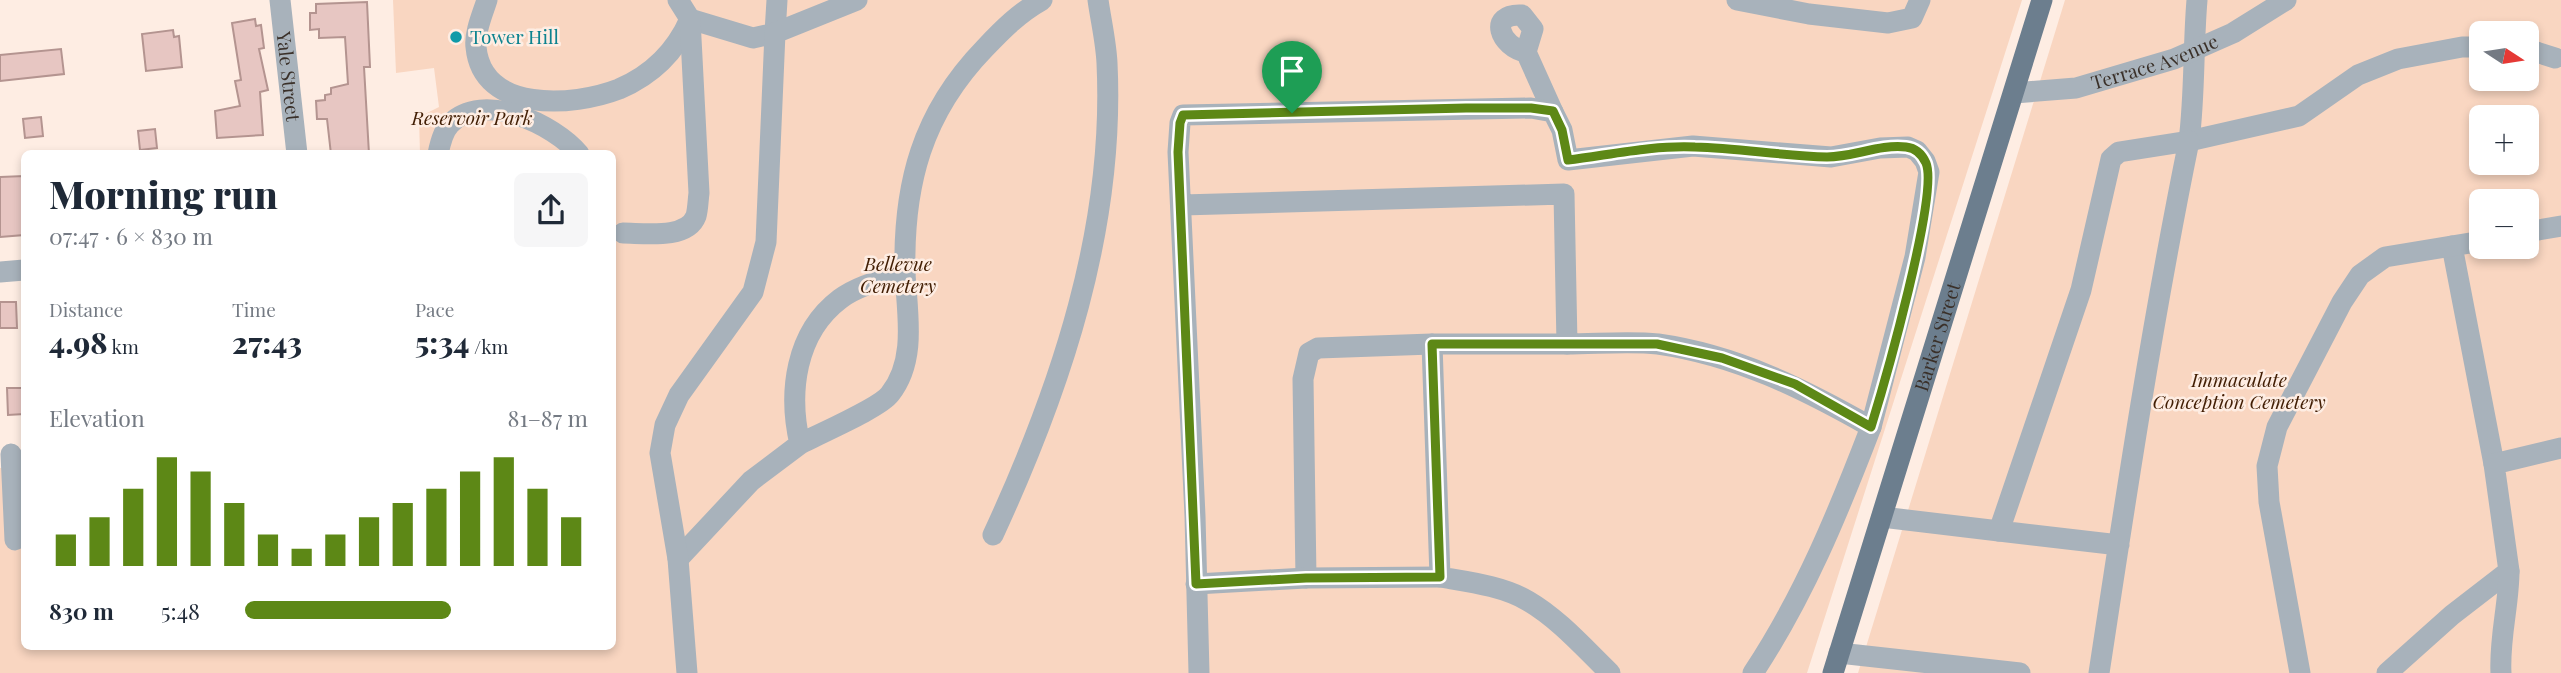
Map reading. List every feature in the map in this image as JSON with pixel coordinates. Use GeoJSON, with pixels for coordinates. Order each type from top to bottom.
{"type":"FeatureCollection","features":[{"type":"Feature","properties":{"kind":"main road","name":"Barker Street"},"geometry":{"type":"LineString","coordinates":[[1836,663],[2042,0]]}},
{"type":"Feature","properties":{"kind":"street","name":"Yale Street"},"geometry":{"type":"LineString","coordinates":[[280,0],[297,150]]}},
{"type":"Feature","properties":{"kind":"street"},"geometry":{"type":"LineString","coordinates":[[487,0],[475,45],[483,75],[502,90],[537,101],[573,100],[620,88],[657,65],[678,46],[690,19]]}},
{"type":"Feature","properties":{"kind":"street"},"geometry":{"type":"LineString","coordinates":[[623,233],[670,233],[689,226],[696,217],[699,193],[690,19],[678,0]]}},
{"type":"Feature","properties":{"kind":"street"},"geometry":{"type":"LineString","coordinates":[[687,673],[678,559],[660,453],[665,425],[680,395],[753,292],[762,267],[766,242],[777,0]]}},
{"type":"Feature","properties":{"kind":"street"},"geometry":{"type":"LineString","coordinates":[[690,19],[753,38],[775,33],[857,0]]}},
{"type":"Feature","properties":{"kind":"street"},"geometry":{"type":"LineString","coordinates":[[678,559],[751,481],[800,444],[889,396],[904,370],[908,347],[905,273],[909,200],[919,154],[934,113],[967,66],[1017,14],[1042,0]]}},
{"type":"Feature","properties":{"kind":"street"},"geometry":{"type":"LineString","coordinates":[[993,536],[1034,445],[1085,279],[1100,211],[1107,145],[1107,62],[1098,0]]}},
{"type":"Feature","properties":{"kind":"street"},"geometry":{"type":"LineString","coordinates":[[1737,0],[1809,14],[1888,23],[1912,18],[1920,0]]}},
{"type":"Feature","properties":{"kind":"street"},"geometry":{"type":"LineString","coordinates":[[2099,673],[2148,351],[2189,141],[2194,99],[2193,51],[2197,0]]}},
{"type":"Feature","properties":{"kind":"street","name":"Terrace Avenue"},"geometry":{"type":"LineString","coordinates":[[2014,93],[2076,89],[2193,51],[2233,33],[2287,0]]}},
{"type":"Feature","properties":{"kind":"street"},"geometry":{"type":"LineString","coordinates":[[1999,531],[2081,290],[2111,159],[2119,152],[2189,141],[2299,116],[2358,75],[2398,60],[2438,51],[2469,48]]}},
{"type":"Feature","properties":{"kind":"street"},"geometry":{"type":"LineString","coordinates":[[1526,52],[1562,130],[1568,160],[1564,194],[1567,344]]}},
{"type":"Feature","properties":{"kind":"street"},"geometry":{"type":"LineString","coordinates":[[2539,52],[2559,58]]}},
{"type":"Feature","properties":{"kind":"street"},"geometry":{"type":"LineString","coordinates":[[1199,673],[1178,152],[1183,115],[1466,108],[1531,108],[1553,111]]}},
{"type":"Feature","properties":{"kind":"street"},"geometry":{"type":"LineString","coordinates":[[439,150],[447,126],[460,115],[475,109],[532,119],[557,132],[575,150]]}},
{"type":"Feature","properties":{"kind":"street"},"geometry":{"type":"LineString","coordinates":[[1568,160],[1693,146],[1831,157],[1880,148],[1908,147],[1917,151],[1929,172],[1923,216],[1890,365],[1871,427],[1833,524],[1786,624],[1752,673]]}},
{"type":"Feature","properties":{"kind":"street"},"geometry":{"type":"LineString","coordinates":[[1182,205],[1564,194]]}},
{"type":"Feature","properties":{"kind":"street"},"geometry":{"type":"LineString","coordinates":[[2539,230],[2561,226]]}},
{"type":"Feature","properties":{"kind":"street"},"geometry":{"type":"LineString","coordinates":[[2300,673],[2269,502],[2267,466],[2277,427],[2342,303],[2360,275],[2385,257],[2469,243]]}},
{"type":"Feature","properties":{"kind":"street"},"geometry":{"type":"LineString","coordinates":[[2452,246],[2494,464],[2509,570],[2509,604],[2501,638],[2501,673]]}},
{"type":"Feature","properties":{"kind":"street"},"geometry":{"type":"LineString","coordinates":[[0,272],[21,270]]}},
{"type":"Feature","properties":{"kind":"street"},"geometry":{"type":"LineString","coordinates":[[800,444],[793,414],[796,378],[801,353],[822,317],[840,299],[866,285],[905,273]]}},
{"type":"Feature","properties":{"kind":"street"},"geometry":{"type":"LineString","coordinates":[[1306,578],[1303,379],[1309,353],[1318,348],[1432,344],[1657,344],[1722,358],[1795,384],[1871,427]]}},
{"type":"Feature","properties":{"kind":"street"},"geometry":{"type":"LineString","coordinates":[[1432,344],[1440,577]]}},
{"type":"Feature","properties":{"kind":"street"},"geometry":{"type":"LineString","coordinates":[[2494,464],[2561,448]]}},
{"type":"Feature","properties":{"kind":"street"},"geometry":{"type":"LineString","coordinates":[[12,454],[15,540]]}},
{"type":"Feature","properties":{"kind":"street"},"geometry":{"type":"LineString","coordinates":[[1882,517],[2119,545]]}},
{"type":"Feature","properties":{"kind":"street"},"geometry":{"type":"LineString","coordinates":[[2387,673],[2452,615],[2509,570]]}},
{"type":"Feature","properties":{"kind":"street"},"geometry":{"type":"LineString","coordinates":[[1196,584],[1306,578],[1440,577],[1502,590],[1528,601],[1610,673]]}},
{"type":"Feature","properties":{"kind":"street"},"geometry":{"type":"LineString","coordinates":[[1836,663],[2020,673]]}},
{"type":"Feature","properties":{"kind":"green space"},"geometry":{"type":"Polygon","coordinates":[[[393,0],[2022,0],[1807,673],[0,673],[0,468],[21,466],[21,650],[616,650],[616,150],[420,150],[419,117],[439,107],[434,68],[396,73],[393,0]]]}},
{"type":"Feature","properties":{"kind":"green space","name":"Immaculate Conception Cemetery"},"geometry":{"type":"Polygon","coordinates":[[[2065,0],[2561,0],[2561,673],[1858,673],[2065,0]]]}},
{"type":"Feature","properties":{"kind":"building"},"geometry":{"type":"Polygon","coordinates":[[[367,2],[370,67],[364,67],[369,150],[331,150],[327,119],[317,119],[316,101],[325,100],[325,95],[331,94],[331,88],[348,84],[345,37],[319,38],[319,29],[310,30],[310,13],[316,13],[316,4],[367,2]]]}},
{"type":"Feature","properties":{"kind":"building"},"geometry":{"type":"Polygon","coordinates":[[[255,19],[256,26],[261,25],[264,48],[259,49],[268,90],[260,92],[263,135],[217,138],[215,111],[240,106],[235,81],[241,80],[232,23],[255,19]]]}},
{"type":"Feature","properties":{"kind":"building"},"geometry":{"type":"Polygon","coordinates":[[[173,30],[174,37],[179,36],[182,67],[146,71],[142,34],[173,30]]]}},
{"type":"Feature","properties":{"kind":"building"},"geometry":{"type":"Polygon","coordinates":[[[61,49],[64,74],[0,81],[0,55],[61,49]]]}},
{"type":"Feature","properties":{"kind":"building"},"geometry":{"type":"Polygon","coordinates":[[[41,117],[43,136],[25,138],[23,119],[41,117]]]}},
{"type":"Feature","properties":{"kind":"building"},"geometry":{"type":"Polygon","coordinates":[[[155,129],[157,148],[140,150],[138,131],[155,129]]]}},
{"type":"Feature","properties":{"kind":"building"},"geometry":{"type":"Polygon","coordinates":[[[21,176],[21,235],[0,237],[0,177],[21,176]]]}},
{"type":"Feature","properties":{"kind":"building"},"geometry":{"type":"Polygon","coordinates":[[[0,302],[16,302],[17,328],[0,328],[0,302]]]}},
{"type":"Feature","properties":{"kind":"building"},"geometry":{"type":"Polygon","coordinates":[[[7,388],[21,388],[21,414],[8,415],[7,388]]]}},
{"type":"Feature","properties":{"kind":"place","name":"Tower Hill"},"geometry":{"type":"Point","coordinates":[456,37]}},
{"type":"Feature","properties":{"kind":"route"},"geometry":{"type":"LineString","coordinates":[[1466,108],[1531,108],[1553,111],[1562,130],[1568,160],[1693,146],[1831,157],[1880,148],[1908,147],[1917,151],[1929,172],[1923,216],[1890,365],[1871,427],[1795,384],[1722,358],[1657,344],[1432,344],[1440,577],[1306,578],[1196,584],[1191,412],[1178,152],[1180,123],[1183,115],[1292,113],[1466,108]]}},
{"type":"Feature","properties":{"kind":"park label","name":"Reservoir Park"},"geometry":{"type":"Point","coordinates":[472,118]}},
{"type":"Feature","properties":{"kind":"park label","name":"Bellevue Cemetery"},"geometry":{"type":"Point","coordinates":[898,275]}}]}
